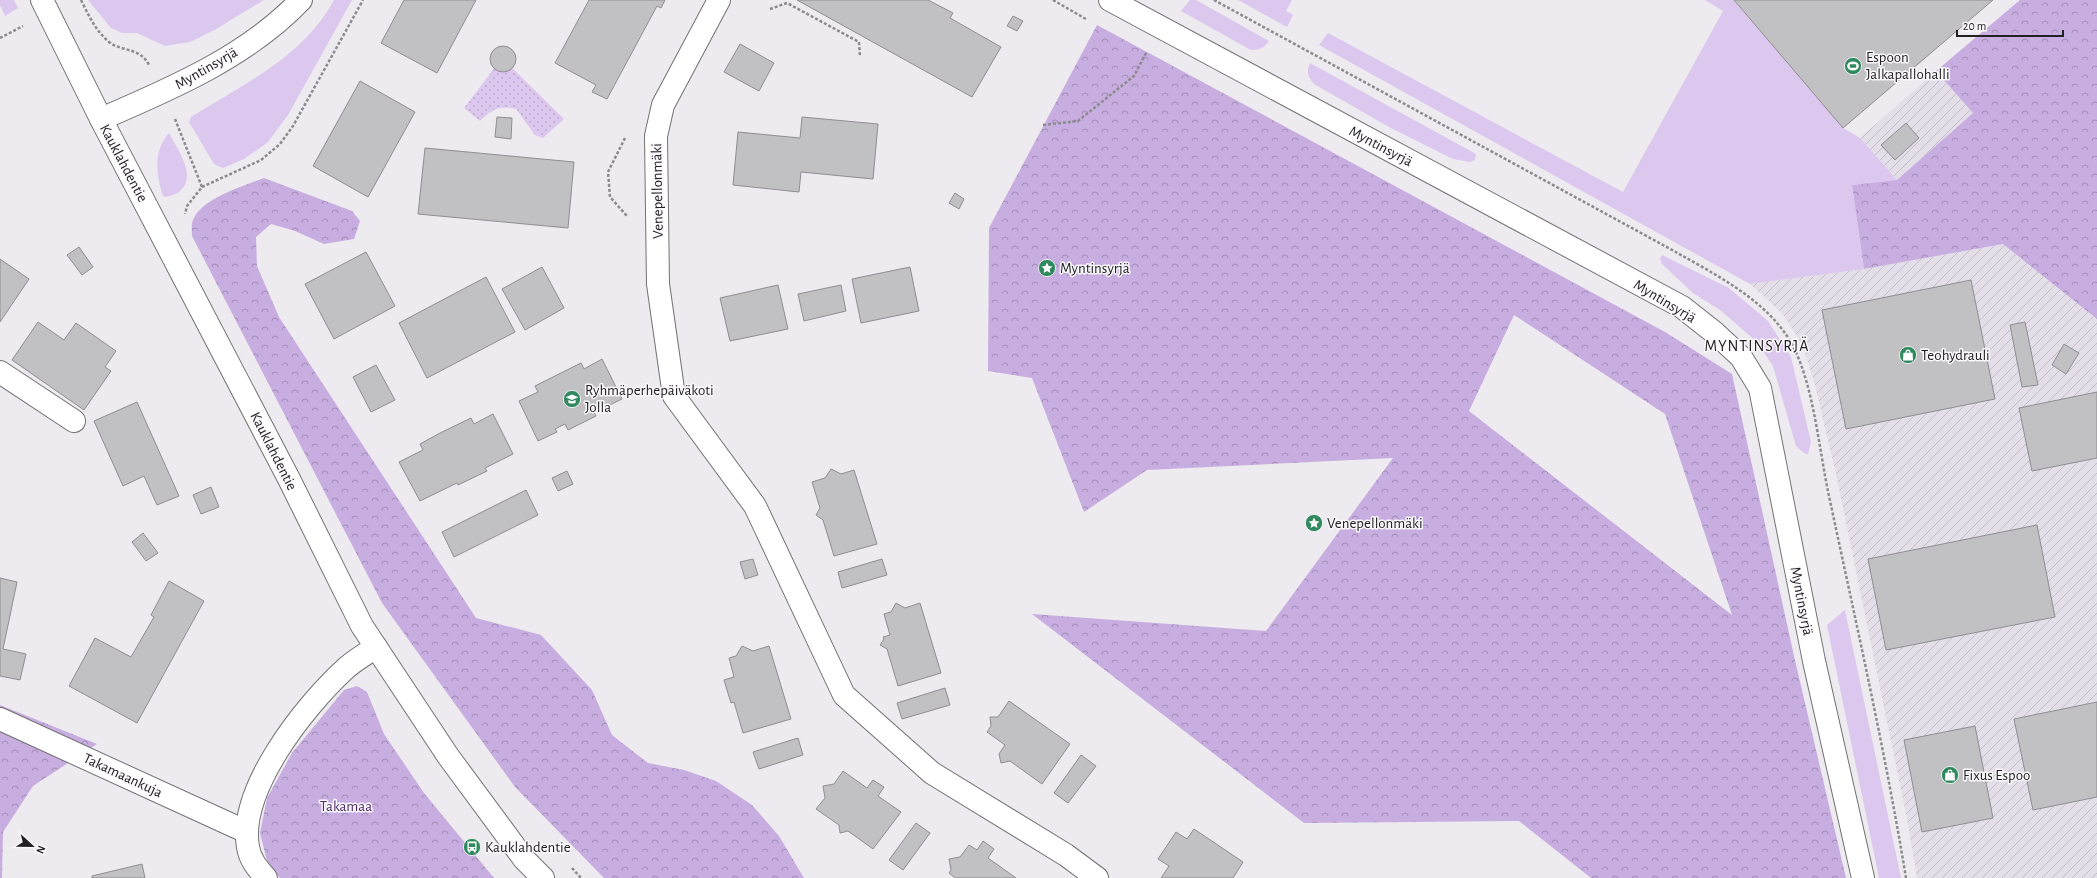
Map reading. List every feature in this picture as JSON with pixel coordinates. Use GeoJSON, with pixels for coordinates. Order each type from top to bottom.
{"type":"FeatureCollection","features":[{"type":"Feature","properties":{"kind":"street","name":"Kauklahdentie"},"geometry":{"type":"LineString","coordinates":[[42,0],[101,119],[282,465],[362,626],[448,756],[524,859],[543,878]]}},
{"type":"Feature","properties":{"kind":"street","name":"Myntinsyrjä"},"geometry":{"type":"LineString","coordinates":[[101,119],[163,93],[231,55],[283,19],[301,0]]}},
{"type":"Feature","properties":{"kind":"street","name":"Venepellonmäki"},"geometry":{"type":"LineString","coordinates":[[719,0],[663,105],[656,136],[658,284],[674,396],[755,506],[844,695],[932,773],[1066,855],[1097,878]]}},
{"type":"Feature","properties":{"kind":"street","name":"Myntinsyrjä"},"geometry":{"type":"LineString","coordinates":[[1110,0],[1682,307],[1715,333],[1741,357],[1760,388],[1814,661],[1863,878]]}},
{"type":"Feature","properties":{"kind":"street"},"geometry":{"type":"LineString","coordinates":[[0,372],[74,421]]}},
{"type":"Feature","properties":{"kind":"street"},"geometry":{"type":"LineString","coordinates":[[266,878],[253,864],[248,848],[247,832],[253,796],[282,743],[314,701],[345,669],[376,647]]}},
{"type":"Feature","properties":{"kind":"street","name":"Takamaankuja"},"geometry":{"type":"LineString","coordinates":[[0,719],[247,832]]}},
{"type":"Feature","properties":{"kind":"path"},"geometry":{"type":"LineString","coordinates":[[81,0],[94,27],[110,43],[138,52],[146,60]]}},
{"type":"Feature","properties":{"kind":"path"},"geometry":{"type":"LineString","coordinates":[[202,188],[261,160],[280,144],[294,126],[363,0]]}},
{"type":"Feature","properties":{"kind":"path"},"geometry":{"type":"LineString","coordinates":[[1214,0],[1674,251],[1730,283],[1771,316],[1792,345],[1805,374],[1895,813],[1906,878]]}},
{"type":"Feature","properties":{"kind":"path"},"geometry":{"type":"LineString","coordinates":[[770,9],[787,3],[859,42],[860,57]]}},
{"type":"Feature","properties":{"kind":"path"},"geometry":{"type":"LineString","coordinates":[[0,38],[26,24]]}},
{"type":"Feature","properties":{"kind":"path"},"geometry":{"type":"LineString","coordinates":[[1043,125],[1078,121],[1134,76],[1147,51]]}},
{"type":"Feature","properties":{"kind":"shaded area"},"geometry":{"type":"Polygon","coordinates":[[[0,0],[14,0],[18,8],[5,16],[0,5],[0,0]]]}},
{"type":"Feature","properties":{"kind":"shaded area"},"geometry":{"type":"Polygon","coordinates":[[[88,0],[264,0],[216,29],[190,42],[165,46],[137,33],[122,33],[111,28],[88,0]]]}},
{"type":"Feature","properties":{"kind":"shaded area"},"geometry":{"type":"Polygon","coordinates":[[[334,0],[352,0],[288,115],[268,142],[244,159],[223,168],[214,164],[189,122],[191,117],[271,68],[306,38],[321,20],[334,0]]]}},
{"type":"Feature","properties":{"kind":"shaded area"},"geometry":{"type":"Polygon","coordinates":[[[1190,0],[1196,0],[1269,41],[1262,48],[1251,50],[1181,11],[1190,0]]]}},
{"type":"Feature","properties":{"kind":"shaded area"},"geometry":{"type":"Polygon","coordinates":[[[1238,0],[1292,0],[1286,11],[1293,15],[1287,27],[1238,0]]]}},
{"type":"Feature","properties":{"kind":"shaded area"},"geometry":{"type":"Polygon","coordinates":[[[1705,0],[1734,0],[1843,128],[1860,138],[1897,180],[1852,185],[1864,269],[1750,284],[1319,45],[1328,33],[1623,192],[1723,11],[1705,0]]]}},
{"type":"Feature","properties":{"kind":"shaded area"},"geometry":{"type":"Polygon","coordinates":[[[502,58],[564,119],[543,138],[535,135],[516,109],[496,109],[480,121],[464,108],[502,58]]]}},
{"type":"Feature","properties":{"kind":"shaded area"},"geometry":{"type":"Polygon","coordinates":[[[1310,63],[1476,154],[1475,160],[1470,162],[1453,159],[1389,127],[1314,84],[1308,74],[1310,63]]]}},
{"type":"Feature","properties":{"kind":"shaded area"},"geometry":{"type":"Polygon","coordinates":[[[1936,71],[1973,113],[1897,180],[1860,138],[1936,71]]]}},
{"type":"Feature","properties":{"kind":"shaded area"},"geometry":{"type":"Polygon","coordinates":[[[169,133],[181,154],[187,177],[185,184],[180,191],[167,197],[163,196],[157,163],[160,147],[169,133]]]}},
{"type":"Feature","properties":{"kind":"shaded area"},"geometry":{"type":"Polygon","coordinates":[[[2003,244],[2097,319],[2097,878],[1917,878],[1906,814],[1836,474],[1815,385],[1803,346],[1782,313],[1750,284],[1864,269],[2003,244]]]}},
{"type":"Feature","properties":{"kind":"shaded area"},"geometry":{"type":"Polygon","coordinates":[[[1662,255],[1729,288],[1768,321],[1791,357],[1811,442],[1808,454],[1804,453],[1796,446],[1773,366],[1756,341],[1720,310],[1693,293],[1662,264],[1660,259],[1662,255]]]}},
{"type":"Feature","properties":{"kind":"shaded area"},"geometry":{"type":"Polygon","coordinates":[[[1845,610],[1901,878],[1879,878],[1827,625],[1845,610]]]}},
{"type":"Feature","properties":{"kind":"green space"},"geometry":{"type":"Polygon","coordinates":[[[2020,0],[2097,0],[2097,319],[2003,244],[1864,269],[1852,185],[1897,180],[1973,113],[1936,71],[2020,0]]]}},
{"type":"Feature","properties":{"kind":"green space"},"geometry":{"type":"Polygon","coordinates":[[[1097,25],[1665,332],[1732,374],[1794,656],[1846,878],[1591,878],[1519,821],[1304,823],[1032,614],[1266,631],[1393,458],[1147,470],[1084,512],[1032,378],[988,371],[989,228],[1097,25]],[[1514,315],[1469,411],[1732,615],[1665,414],[1514,315]]]}},
{"type":"Feature","properties":{"kind":"green space"},"geometry":{"type":"Polygon","coordinates":[[[264,178],[352,211],[360,221],[354,239],[324,244],[295,231],[271,224],[256,237],[257,266],[279,317],[476,618],[541,635],[592,690],[612,735],[648,763],[684,770],[716,781],[752,805],[779,836],[804,878],[604,878],[515,787],[382,603],[192,236],[193,220],[205,205],[224,194],[264,178]]]}},
{"type":"Feature","properties":{"kind":"green space","name":"Takamaa"},"geometry":{"type":"Polygon","coordinates":[[[357,686],[367,692],[384,734],[424,793],[494,878],[280,878],[268,865],[260,833],[267,798],[292,753],[344,690],[357,686]]]}},
{"type":"Feature","properties":{"kind":"green space"},"geometry":{"type":"Polygon","coordinates":[[[0,705],[97,744],[33,786],[3,832],[2,878],[0,878],[0,705]]]}},
{"type":"Feature","properties":{"kind":"building"},"geometry":{"type":"Polygon","coordinates":[[[404,0],[476,0],[437,73],[381,43],[404,0]]]}},
{"type":"Feature","properties":{"kind":"building"},"geometry":{"type":"Polygon","coordinates":[[[589,0],[665,0],[661,8],[657,6],[607,99],[592,92],[596,85],[555,63],[589,0]]]}},
{"type":"Feature","properties":{"kind":"building"},"geometry":{"type":"Polygon","coordinates":[[[797,0],[928,0],[953,13],[950,18],[1001,47],[972,97],[797,0]]]}},
{"type":"Feature","properties":{"kind":"building","name":"Espoon Jalkapallohalli"},"geometry":{"type":"Polygon","coordinates":[[[1734,0],[1993,0],[1843,128],[1734,0]]]}},
{"type":"Feature","properties":{"kind":"building"},"geometry":{"type":"Polygon","coordinates":[[[1013,16],[1023,21],[1017,31],[1007,26],[1013,16]]]}},
{"type":"Feature","properties":{"kind":"building"},"geometry":{"type":"Polygon","coordinates":[[[740,44],[774,63],[759,91],[724,72],[740,44]]]}},
{"type":"Feature","properties":{"kind":"building"},"geometry":{"type":"Polygon","coordinates":[[[503,46],[512,50],[516,59],[512,68],[503,72],[494,68],[490,59],[494,50],[503,46]]]}},
{"type":"Feature","properties":{"kind":"building"},"geometry":{"type":"Polygon","coordinates":[[[360,81],[415,112],[368,197],[313,166],[360,81]]]}},
{"type":"Feature","properties":{"kind":"building"},"geometry":{"type":"Polygon","coordinates":[[[497,117],[512,118],[511,139],[495,137],[497,117]]]}},
{"type":"Feature","properties":{"kind":"building"},"geometry":{"type":"Polygon","coordinates":[[[802,117],[878,124],[873,179],[801,172],[799,192],[733,185],[738,132],[800,138],[802,117]]]}},
{"type":"Feature","properties":{"kind":"building"},"geometry":{"type":"Polygon","coordinates":[[[1906,123],[1919,138],[1895,160],[1881,145],[1906,123]]]}},
{"type":"Feature","properties":{"kind":"building"},"geometry":{"type":"Polygon","coordinates":[[[425,148],[574,162],[568,228],[418,214],[425,148]]]}},
{"type":"Feature","properties":{"kind":"building"},"geometry":{"type":"Polygon","coordinates":[[[955,193],[964,199],[959,209],[949,203],[955,193]]]}},
{"type":"Feature","properties":{"kind":"building"},"geometry":{"type":"Polygon","coordinates":[[[79,247],[93,267],[82,275],[67,255],[79,247]]]}},
{"type":"Feature","properties":{"kind":"building"},"geometry":{"type":"Polygon","coordinates":[[[366,252],[395,306],[334,339],[305,284],[366,252]]]}},
{"type":"Feature","properties":{"kind":"building"},"geometry":{"type":"Polygon","coordinates":[[[0,259],[29,279],[0,322],[0,259]]]}},
{"type":"Feature","properties":{"kind":"building"},"geometry":{"type":"Polygon","coordinates":[[[542,267],[564,308],[525,330],[502,289],[542,267]]]}},
{"type":"Feature","properties":{"kind":"building"},"geometry":{"type":"Polygon","coordinates":[[[910,267],[919,311],[861,323],[852,279],[910,267]]]}},
{"type":"Feature","properties":{"kind":"building"},"geometry":{"type":"Polygon","coordinates":[[[486,277],[515,332],[427,378],[399,323],[486,277]]]}},
{"type":"Feature","properties":{"kind":"building","name":"Teohydrauli"},"geometry":{"type":"Polygon","coordinates":[[[1971,280],[1995,399],[1846,429],[1822,310],[1971,280]]]}},
{"type":"Feature","properties":{"kind":"building"},"geometry":{"type":"Polygon","coordinates":[[[778,285],[788,329],[730,341],[720,298],[778,285]]]}},
{"type":"Feature","properties":{"kind":"building"},"geometry":{"type":"Polygon","coordinates":[[[841,285],[846,311],[804,321],[798,294],[841,285]]]}},
{"type":"Feature","properties":{"kind":"building"},"geometry":{"type":"Polygon","coordinates":[[[38,322],[64,340],[76,323],[116,351],[105,367],[111,371],[84,410],[12,360],[38,322]]]}},
{"type":"Feature","properties":{"kind":"building"},"geometry":{"type":"Polygon","coordinates":[[[2025,322],[2038,385],[2022,387],[2010,325],[2025,322]]]}},
{"type":"Feature","properties":{"kind":"building"},"geometry":{"type":"Polygon","coordinates":[[[2064,344],[2079,353],[2066,374],[2052,365],[2064,344]]]}},
{"type":"Feature","properties":{"kind":"building"},"geometry":{"type":"Polygon","coordinates":[[[602,359],[622,399],[604,408],[603,405],[593,410],[596,416],[568,430],[565,424],[555,429],[557,432],[538,441],[519,401],[538,392],[535,386],[581,363],[584,369],[602,359]]]}},
{"type":"Feature","properties":{"kind":"building"},"geometry":{"type":"Polygon","coordinates":[[[376,365],[395,400],[371,412],[353,377],[376,365]]]}},
{"type":"Feature","properties":{"kind":"building"},"geometry":{"type":"Polygon","coordinates":[[[2097,392],[2097,458],[2032,471],[2019,408],[2097,392]]]}},
{"type":"Feature","properties":{"kind":"building"},"geometry":{"type":"Polygon","coordinates":[[[137,402],[179,496],[157,505],[144,476],[123,486],[94,421],[137,402]]]}},
{"type":"Feature","properties":{"kind":"building"},"geometry":{"type":"Polygon","coordinates":[[[493,414],[513,454],[485,468],[487,471],[458,485],[457,483],[420,501],[399,462],[423,450],[420,444],[440,433],[471,418],[474,424],[493,414]]]}},
{"type":"Feature","properties":{"kind":"building"},"geometry":{"type":"Polygon","coordinates":[[[831,469],[841,474],[854,470],[877,544],[834,556],[823,520],[816,515],[820,508],[812,482],[825,478],[831,469]]]}},
{"type":"Feature","properties":{"kind":"building"},"geometry":{"type":"Polygon","coordinates":[[[567,471],[573,484],[558,491],[552,478],[567,471]]]}},
{"type":"Feature","properties":{"kind":"building"},"geometry":{"type":"Polygon","coordinates":[[[211,487],[219,507],[201,514],[193,495],[211,487]]]}},
{"type":"Feature","properties":{"kind":"building"},"geometry":{"type":"Polygon","coordinates":[[[526,490],[538,515],[454,557],[442,532],[526,490]]]}},
{"type":"Feature","properties":{"kind":"building"},"geometry":{"type":"Polygon","coordinates":[[[2037,525],[2055,617],[1886,650],[1868,559],[2037,525]]]}},
{"type":"Feature","properties":{"kind":"building"},"geometry":{"type":"Polygon","coordinates":[[[143,533],[158,553],[146,561],[132,542],[143,533]]]}},
{"type":"Feature","properties":{"kind":"building"},"geometry":{"type":"Polygon","coordinates":[[[753,559],[758,575],[745,579],[740,562],[753,559]]]}},
{"type":"Feature","properties":{"kind":"building"},"geometry":{"type":"Polygon","coordinates":[[[882,559],[887,575],[842,588],[838,572],[882,559]]]}},
{"type":"Feature","properties":{"kind":"building"},"geometry":{"type":"Polygon","coordinates":[[[0,578],[17,582],[3,649],[26,654],[20,680],[0,676],[0,578]]]}},
{"type":"Feature","properties":{"kind":"building"},"geometry":{"type":"Polygon","coordinates":[[[169,581],[204,601],[137,723],[69,686],[95,638],[131,657],[154,617],[151,615],[169,581]]]}},
{"type":"Feature","properties":{"kind":"building"},"geometry":{"type":"Polygon","coordinates":[[[896,603],[905,608],[920,603],[941,673],[898,686],[887,649],[880,645],[884,639],[883,637],[890,635],[884,614],[891,612],[896,603]]]}},
{"type":"Feature","properties":{"kind":"building"},"geometry":{"type":"Polygon","coordinates":[[[742,646],[753,651],[769,646],[791,719],[743,733],[734,702],[731,703],[724,680],[734,677],[729,658],[736,656],[742,646]]]}},
{"type":"Feature","properties":{"kind":"building"},"geometry":{"type":"Polygon","coordinates":[[[945,688],[950,705],[902,719],[897,703],[945,688]]]}},
{"type":"Feature","properties":{"kind":"building"},"geometry":{"type":"Polygon","coordinates":[[[1009,701],[1070,744],[1042,784],[1010,761],[1001,763],[999,754],[1005,745],[987,732],[991,726],[990,717],[998,717],[1009,701]]]}},
{"type":"Feature","properties":{"kind":"building"},"geometry":{"type":"Polygon","coordinates":[[[2097,702],[2097,797],[2033,810],[2014,719],[2097,702]]]}},
{"type":"Feature","properties":{"kind":"building"},"geometry":{"type":"Polygon","coordinates":[[[1975,726],[1993,818],[1922,832],[1904,740],[1975,726]]]}},
{"type":"Feature","properties":{"kind":"building"},"geometry":{"type":"Polygon","coordinates":[[[798,738],[803,755],[759,769],[753,752],[798,738]]]}},
{"type":"Feature","properties":{"kind":"building"},"geometry":{"type":"Polygon","coordinates":[[[1081,755],[1096,766],[1068,803],[1054,793],[1081,755]]]}},
{"type":"Feature","properties":{"kind":"building"},"geometry":{"type":"Polygon","coordinates":[[[843,771],[867,788],[873,780],[884,787],[878,796],[901,812],[873,849],[848,831],[840,833],[839,825],[816,809],[825,798],[823,786],[834,784],[843,771]]]}},
{"type":"Feature","properties":{"kind":"building"},"geometry":{"type":"Polygon","coordinates":[[[916,823],[930,833],[903,870],[889,860],[916,823]]]}},
{"type":"Feature","properties":{"kind":"building"},"geometry":{"type":"Polygon","coordinates":[[[1194,829],[1243,862],[1233,878],[1161,878],[1169,866],[1158,859],[1176,832],[1187,839],[1194,829]]]}},
{"type":"Feature","properties":{"kind":"building"},"geometry":{"type":"Polygon","coordinates":[[[983,841],[994,849],[988,858],[1016,878],[955,878],[949,873],[951,870],[949,859],[960,857],[969,845],[977,850],[983,841]]]}},
{"type":"Feature","properties":{"kind":"building"},"geometry":{"type":"Polygon","coordinates":[[[142,864],[145,878],[92,878],[92,876],[142,864]]]}},
{"type":"Feature","properties":{"kind":"place","name":"Espoon Jalkapallohalli"},"geometry":{"type":"Point","coordinates":[1853,66]}},
{"type":"Feature","properties":{"kind":"place","name":"Myntinsyrjä"},"geometry":{"type":"Point","coordinates":[1047,268]}},
{"type":"Feature","properties":{"kind":"place","name":"Teohydrauli"},"geometry":{"type":"Point","coordinates":[1908,355]}},
{"type":"Feature","properties":{"kind":"place","name":"Ryhmäperhepäiväkoti Jolla"},"geometry":{"type":"Point","coordinates":[572,399]}},
{"type":"Feature","properties":{"kind":"place","name":"Venepellonmäki"},"geometry":{"type":"Point","coordinates":[1314,523]}},
{"type":"Feature","properties":{"kind":"place","name":"Fixus Espoo"},"geometry":{"type":"Point","coordinates":[1950,775]}},
{"type":"Feature","properties":{"kind":"place","name":"Kauklahdentie"},"geometry":{"type":"Point","coordinates":[472,847]}},
{"type":"Feature","properties":{"kind":"district","name":"MYNTINSYRJÄ"},"geometry":{"type":"Point","coordinates":[1757,345]}}]}
